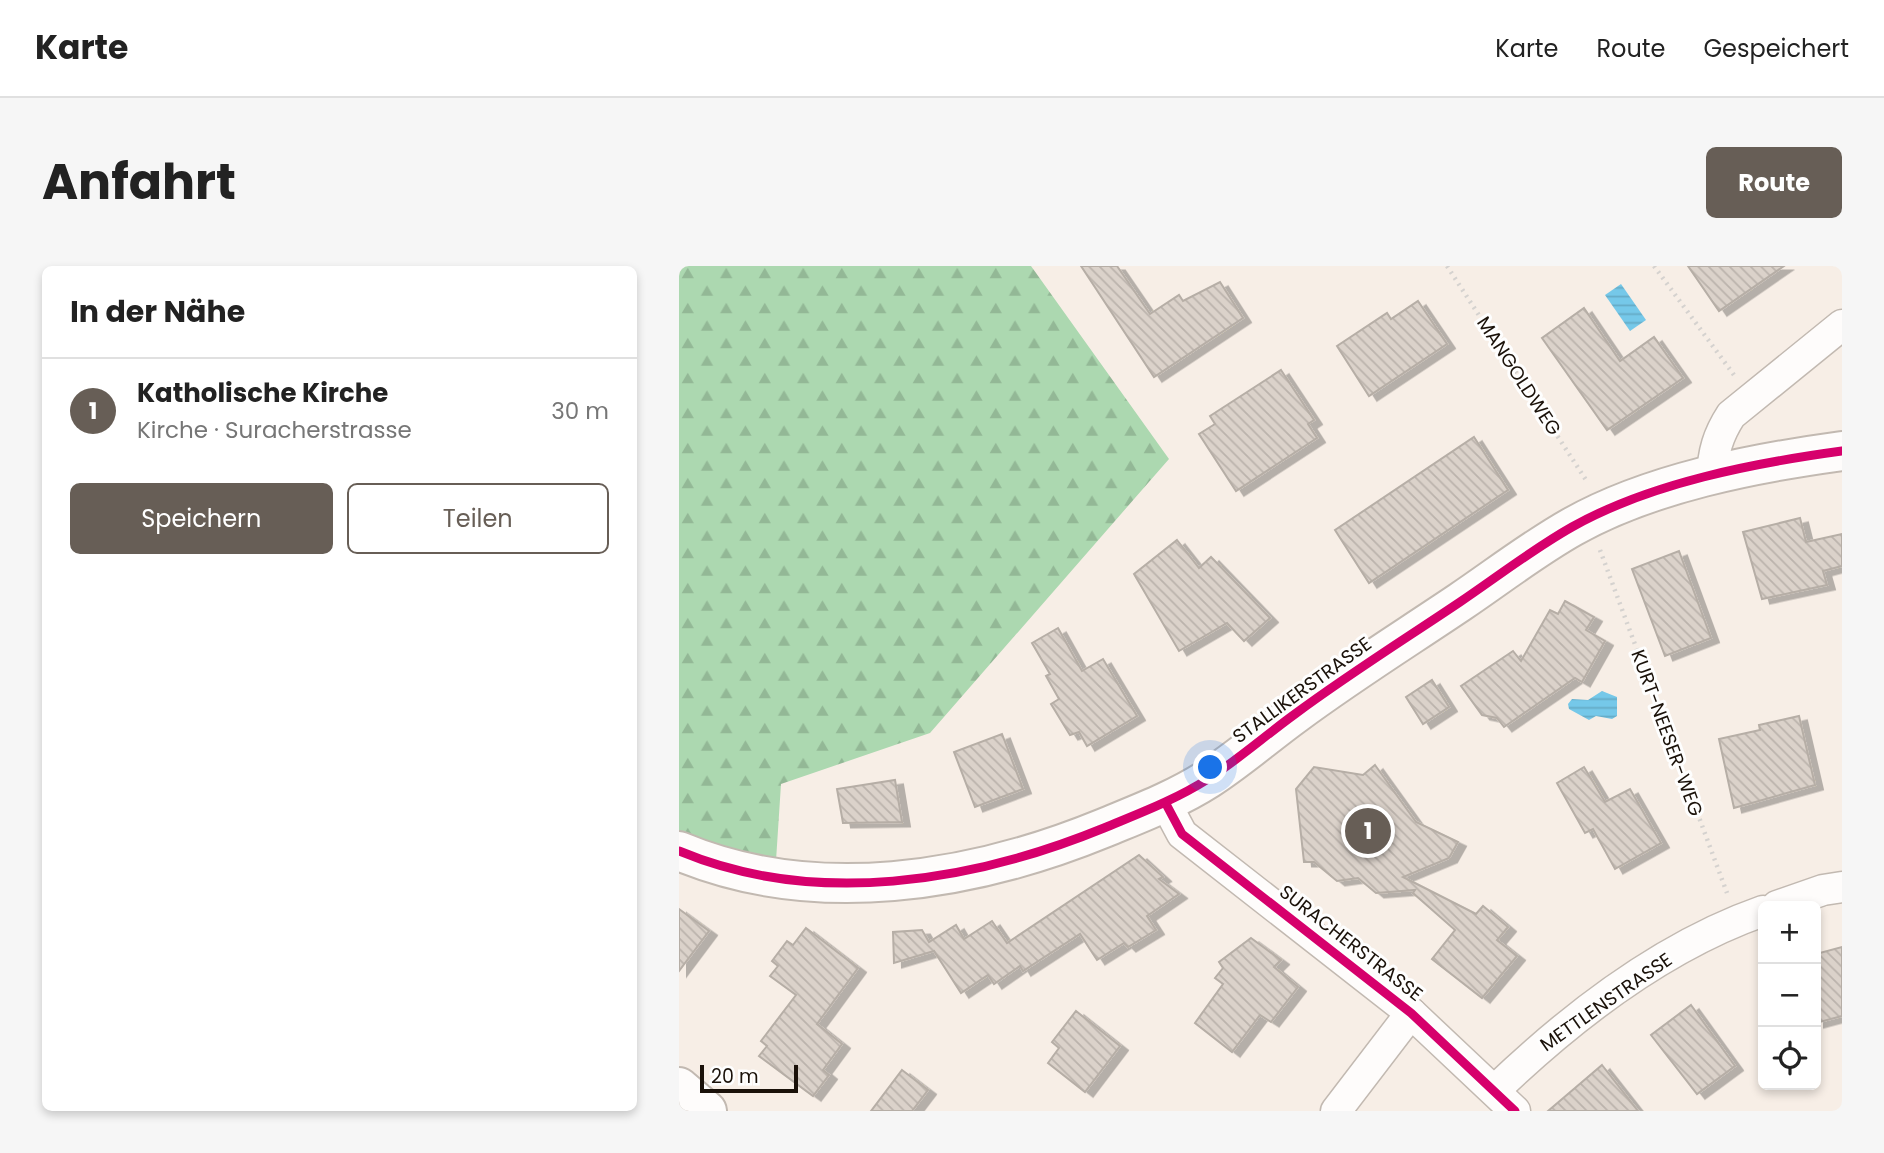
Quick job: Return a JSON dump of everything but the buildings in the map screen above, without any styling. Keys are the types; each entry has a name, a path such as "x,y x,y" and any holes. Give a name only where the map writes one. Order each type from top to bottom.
{"main road":[{"name":"STALLIKERSTRASSE","path":"679,851 733,868 797,879 862,882 927,878 991,866 1049,850 1165,804 1207,780 1356,672 1571,527 1653,494 1712,477 1759,465 1842,451"},
{"path":"679,1087 708,1111"}],"street":[{"path":"1712,477 1713,452 1719,433 1731,415 1842,325"},
{"name":"SURACHERSTRASSE","path":"1165,804 1182,834 1412,1013 1515,1111"},
{"path":"1791,901 1823,890 1842,887"},
{"name":"METTLENSTRASSE","path":"1495,1090 1542,1045 1654,965 1750,916"},
{"name":"SURACHERSTRASSE","path":"1336,1111 1412,1013"}],"path":[{"path":"1654,266 1751,398"}],"green space":[{"path":"679,266 1031,266 1169,459 930,733 781,784 775,876 679,851"}],"water":[{"path":"1621,284 1646,320 1630,331 1605,295"},
{"path":"1602,691 1617,697 1617,716 1612,719 1596,716 1589,720 1569,709 1568,704 1572,699 1588,700"}],"cycle path":[{"path":"679,851 731,869 784,879 838,883 893,881 947,874 1053,847 1157,806 1208,779 1356,671 1572,527 1635,498 1703,477 1842,451"},
{"path":"1166,804 1182,834 1411,1013 1515,1111"}],"place":[{"name":"Katholische Kirche","path":"1368,831"}]}
